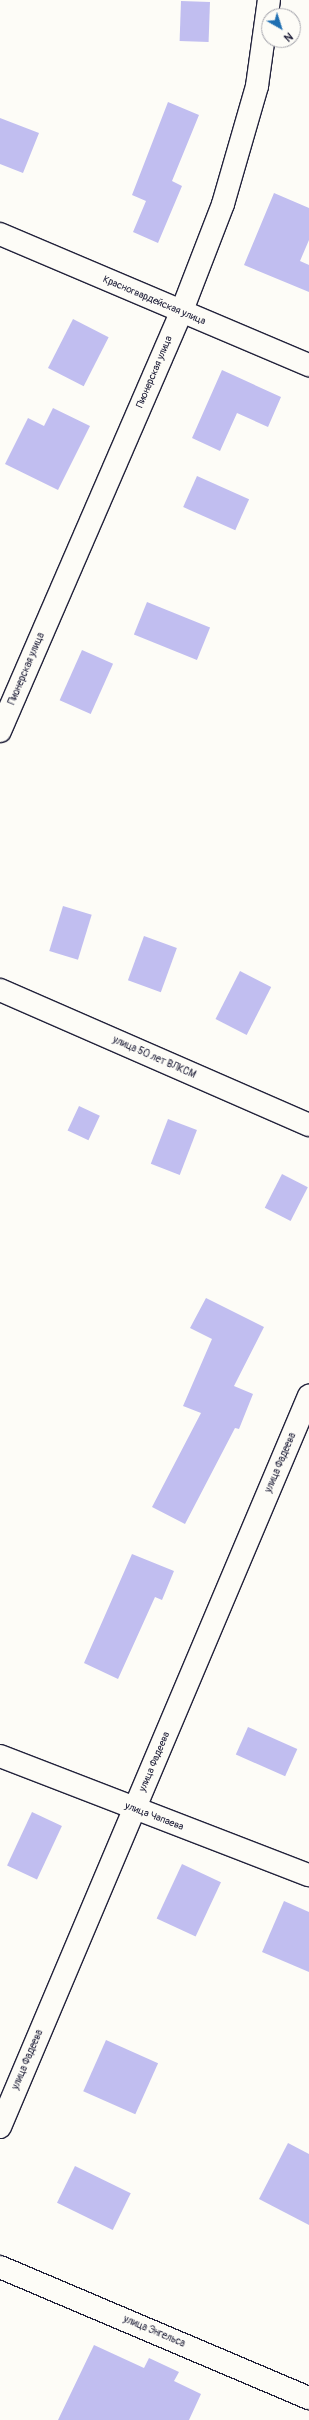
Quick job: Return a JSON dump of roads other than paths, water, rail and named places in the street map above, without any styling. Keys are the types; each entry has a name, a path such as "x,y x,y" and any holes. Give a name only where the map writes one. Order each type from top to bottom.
{"street":[{"name":"Пионерская улица","path":"0,730 181,313 223,204 247,130 266,39 269,0"},
{"name":"Красногвардейская улица","path":"0,234 181,313 309,365"},
{"name":"улица 50 лет ВЛКСМ","path":"0,990 309,1125"},
{"name":"улица Фадеева","path":"0,2126 309,1396"},
{"name":"улица Чапаева","path":"0,1756 309,1875"},
{"name":"улица Энгельса","path":"0,2267 309,2398"}]}
